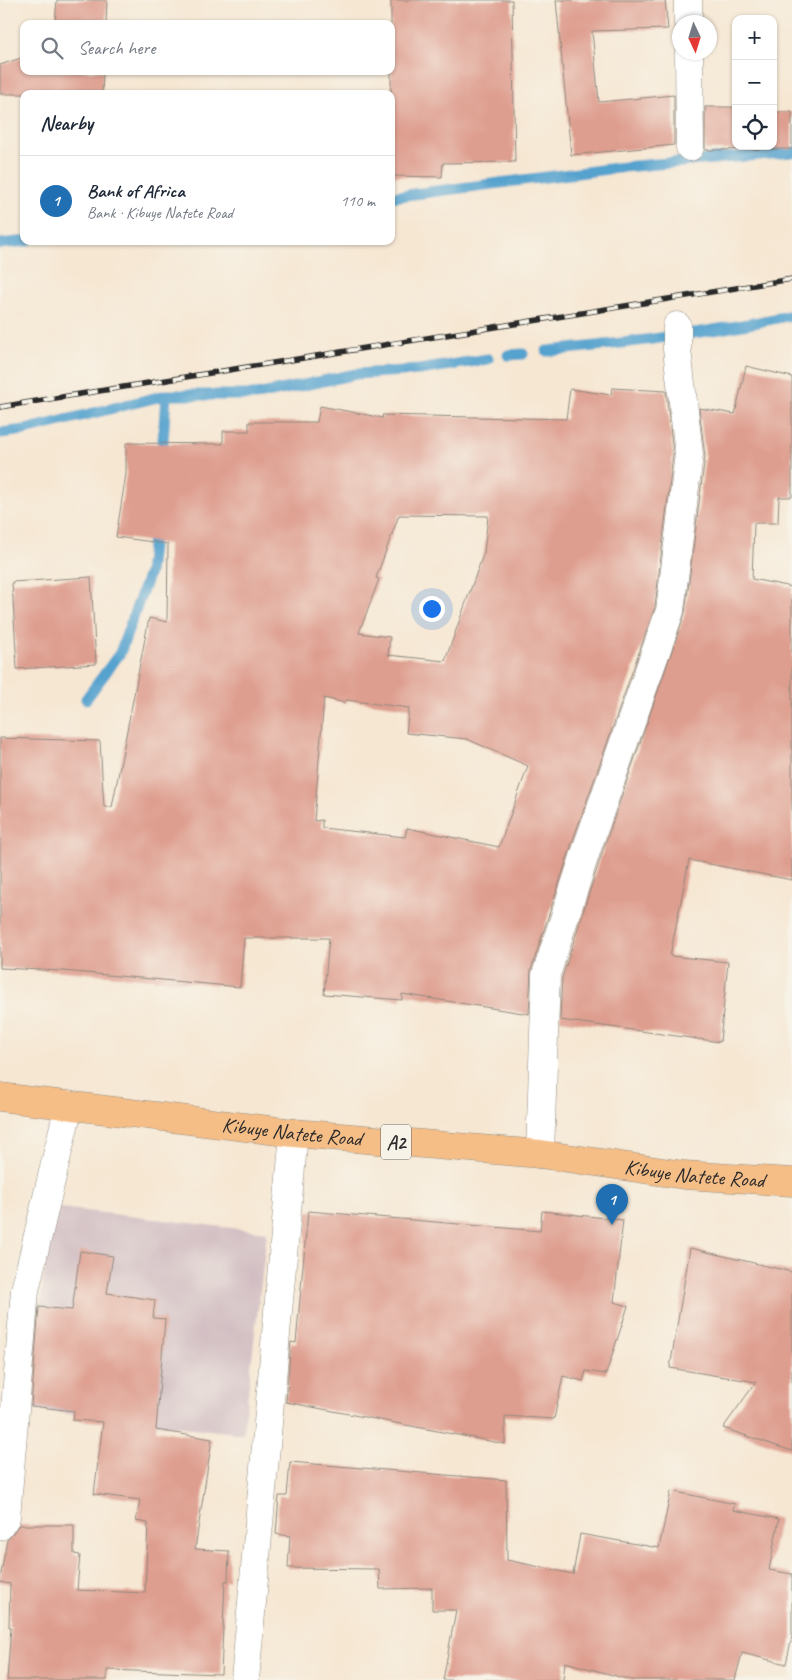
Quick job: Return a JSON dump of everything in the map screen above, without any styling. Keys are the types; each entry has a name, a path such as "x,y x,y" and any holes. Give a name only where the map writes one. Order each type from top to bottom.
{"main road":[{"name":"Kibuye Natete Road","path":"0,1097 294,1133 540,1154 684,1175 792,1182"}],"street":[{"path":"688,0 688,15"},
{"path":"689,60 690,147"},
{"path":"540,1154 546,975 588,845 670,611 689,454 677,338"},
{"path":"0,1526 6,1517 25,1290 69,1105"},
{"path":"245,1680 294,1133"}],"shaded area":[{"path":"52,1207 267,1232 243,1434 28,1409"}],"building":[{"path":"57,0 107,0 106,20 55,20"},
{"path":"391,0 512,0 515,162 443,163 442,177 395,176 395,90 391,90 391,75 395,75 395,20 391,20"},
{"path":"556,0 665,0 668,29 592,31 599,102 674,95 674,145 571,155"},
{"path":"20,58 20,75 103,75 102,90 20,90 20,94 0,94 0,65"},
{"path":"705,107 732,107 732,150 705,150"},
{"path":"777,112 792,112 792,149 777,149"},
{"path":"746,366 792,377 792,497 779,497 778,523 754,523 752,579 792,587 792,880 689,860 670,956 728,962 720,1042 560,1020 562,978 603,850 685,613 705,456 699,408 735,414"},
{"path":"612,388 666,391 673,454 655,607 573,840 531,970 529,1014 402,994 402,1000 324,994 329,938 244,938 240,987 63,971 0,968 0,738 100,741 104,807 112,807 149,618 167,622 168,544 116,537 126,474 126,443 223,444 223,431 249,431 249,422 317,422 320,406 383,418 382,415 566,419 570,389 611,395","holes":["399,515 488,516 484,552 445,661 388,655 390,637 359,633 379,579 376,578","324,698 345,703 346,700 409,708 406,733 467,739 528,766 499,847 407,828 405,837 322,828 322,820 314,821"]},
{"path":"91,577 96,664 17,669 12,582"},
{"path":"308,1211 540,1231 542,1211 623,1220 614,1302 628,1306 606,1374 586,1371 583,1381 563,1376 554,1419 505,1416 505,1444 286,1402 291,1342 296,1343"},
{"path":"690,1248 792,1272 792,1451 723,1428 756,1382 670,1368"},
{"path":"80,1251 113,1256 107,1293 155,1300 153,1318 165,1319 156,1430 212,1439 195,1549 229,1551 228,1581 225,1581 221,1674 107,1670 107,1680 7,1680 11,1627 9,1627 10,1584 0,1582 0,1579 7,1540 19,1525 74,1525 74,1554 80,1555 77,1590 145,1593 148,1523 136,1521 140,1500 94,1494 103,1422 73,1420 74,1411 31,1406 39,1307 72,1310"},
{"path":"290,1462 506,1480 507,1560 573,1574 580,1534 659,1548 671,1491 735,1504 733,1510 779,1519 769,1570 792,1574 792,1637 786,1664 742,1653 735,1680 631,1680 565,1662 563,1680 443,1680 456,1610 432,1610 432,1588 380,1589 379,1569 288,1568 290,1536 276,1534 279,1496 287,1496"}],"waterway":[{"path":"395,196 624,167 792,152"},
{"path":"0,244 20,242"},
{"path":"547,351 670,337 792,315"},
{"path":"508,355 523,354"},
{"path":"0,433 25,430 166,395 257,395 356,374 419,370 488,359"},
{"path":"162,457 166,395"},
{"path":"86,699 120,653 149,573 154,528"}],"railway":[{"path":"0,407 792,279"}],"place":[{"name":"Bank of Africa","path":"612,1225"}]}
